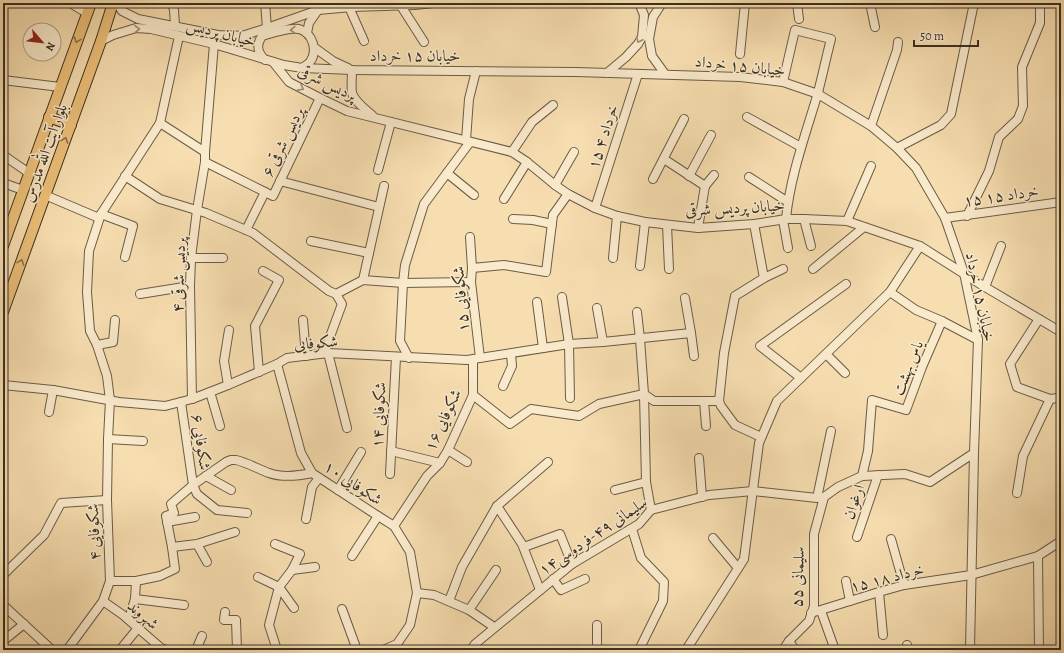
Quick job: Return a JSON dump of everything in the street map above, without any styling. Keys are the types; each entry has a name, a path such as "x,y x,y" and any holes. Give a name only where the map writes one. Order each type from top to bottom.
{"main road":[{"name":"بلوار آیت الله مدرس","path":"3,312 101,41 113,3"},
{"name":"بلوار آیت الله مدرس","path":"3,246 89,8"},
{"path":"49,117 70,125"}],"street":[{"path":"70,3 89,8"},
{"name":"خیابان پردیس","path":"117,3 122,11 138,19 218,35 262,36"},
{"path":"172,3 175,26"},
{"path":"265,3 267,28"},
{"path":"242,36 267,28 316,7 401,6 433,3"},
{"path":"607,73 626,57 638,44 642,37 644,15 639,3"},
{"path":"662,3 653,17 649,39 652,56 665,74"},
{"path":"740,54 745,3"},
{"path":"797,3 799,18"},
{"path":"870,3 875,27"},
{"path":"897,148 941,125 951,114 974,3"},
{"path":"967,216 988,171 999,137 1018,119 1022,106 1022,67 1040,23 1040,3"},
{"path":"351,6 364,41"},
{"path":"401,6 424,42"},
{"path":"307,33 309,23 316,7"},
{"name":"خیابان پردیس","path":"101,41 113,35 136,28 151,29 214,44 265,60"},
{"path":"291,29 300,29 307,33 312,40 314,48 313,56 309,63 302,68 265,60 258,51 259,40 262,36 291,29"},
{"path":"782,82 794,30 831,39 818,94 801,147 788,202 785,220 788,248"},
{"path":"179,36 160,123 205,152"},
{"path":"871,126 897,50 898,42"},
{"name":"پردیس شرقی ۴","path":"192,399 191,258 205,162 214,44"},
{"path":"314,48 333,61 352,70 352,93 364,109 376,118"},
{"name":"پردیس شرقی","path":"273,62 289,82 347,111 376,118"},
{"name":"خیابان ۱۵ خرداد","path":"302,68 665,74 740,77 782,82 818,94 871,126 897,148 916,168 945,218 964,273 978,340 970,650"},
{"path":"409,358 400,341 405,265 424,204 468,141 469,99 476,71"},
{"name":"۱۵ خرداد ۴","path":"595,208 638,74"},
{"path":"3,80 60,87"},
{"name":"پردیس شرقی ۶","path":"246,230 265,192 273,196 320,98"},
{"path":"512,152 532,122 553,105"},
{"path":"747,117 801,147"},
{"name":"خیابان پردیس شرقی","path":"376,118 512,152 568,194 595,208 617,216 645,222 698,228 804,219 848,221 920,246 1061,332"},
{"path":"653,179 684,119"},
{"path":"378,170 391,122"},
{"name":"شکوفایی ۴","path":"67,650 103,601 110,581 107,500 110,400 107,376 97,345 90,331 87,292 89,251 100,216 160,123"},
{"path":"689,176 711,135"},
{"path":"555,185 574,152"},
{"path":"3,155 29,172"},
{"path":"664,159 705,186"},
{"path":"205,162 265,192"},
{"path":"504,199 527,162"},
{"path":"848,221 870,166"},
{"path":"447,173 474,195"},
{"path":"698,228 705,186 714,175"},
{"path":"125,176 160,199 197,210 253,233 329,291 336,294 342,304 326,353 347,428"},
{"path":"749,177 788,202"},
{"path":"280,181 379,207"},
{"path":"3,185 6,184 23,190"},
{"path":"363,280 384,186"},
{"path":"472,268 504,265 546,272 553,215 568,194"},
{"path":"45,195 100,216 133,226 125,257"},
{"name":"۱۵ خرداد ۱۵","path":"945,218 1061,202"},
{"path":"613,258 617,216"},
{"path":"513,219 533,220 552,224"},
{"path":"804,219 811,246"},
{"path":"640,266 645,222"},
{"path":"754,224 764,278"},
{"path":"667,225 670,270"},
{"path":"813,269 864,227"},
{"name":"شکوفایی ۱۵","path":"470,237 472,268 471,282 476,359"},
{"path":"311,241 369,253"},
{"path":"686,650 744,559 759,443 777,401 890,292 920,246"},
{"path":"985,287 1001,246"},
{"path":"191,258 223,258"},
{"path":"761,437 735,425 720,406 719,401 724,353 736,296 764,278 783,269"},
{"path":"259,372 255,326 279,280 264,271"},
{"path":"336,294 363,280 403,283 471,282"},
{"path":"801,378 760,346 846,284"},
{"path":"140,294 190,286"},
{"path":"890,292 916,310 942,321 978,340"},
{"path":"562,297 569,344 570,398"},
{"path":"685,298 692,333 694,356"},
{"path":"537,302 543,348"},
{"path":"597,308 603,342"},
{"path":"637,312 644,394 646,482 651,510"},
{"path":"1017,493 1024,456 1057,397 1017,387 1010,364 1039,319"},
{"path":"97,345 113,342 115,320"},
{"path":"303,320 306,356"},
{"name":"یاس بهشت","path":"862,476 868,451 872,400 906,410 922,367 942,321"},
{"path":"228,385 224,361 229,330"},
{"name":"شکوفایی","path":"3,385 53,390 110,400 165,406 192,399 228,385 288,358 326,353 467,360 569,344 692,333"},
{"path":"503,386 512,366 511,354"},
{"path":"826,354 845,373"},
{"name":"شکوفایی ۱۴","path":"390,474 396,357"},
{"name":"شکوفایی ۱۶","path":"394,526 427,476 440,463 448,450 473,396 476,359"},
{"name":"شکوفایی ۱۰","path":"277,364 301,453 316,476 394,526 410,552 417,593"},
{"path":"49,412 53,390"},
{"path":"210,392 220,426"},
{"path":"473,396 510,424 531,409 579,416 600,404 644,394 654,401 719,401"},
{"path":"704,401 706,426"},
{"name":"شکوفایی ۶","path":"182,402 193,485"},
{"name":"سلیمانی ۵۵","path":"783,650 789,641 809,621 814,606 814,534 831,431"},
{"path":"108,439 143,441"},
{"path":"448,450 466,462"},
{"path":"391,451 440,463"},
{"path":"338,490 361,452"},
{"path":"821,497 862,476 905,474 930,482 974,453"},
{"path":"699,458 702,497"},
{"path":"110,581 136,581 160,576 175,569 166,516 174,513 172,504 193,485 231,460 242,462 277,475 316,476 312,487 306,519"},
{"path":"449,601 462,567 497,506 548,462"},
{"name":"ارغوان","path":"857,537 878,475"},
{"path":"206,476 231,490"},
{"path":"615,490 646,482"},
{"path":"193,485 197,494 217,510 247,513"},
{"name":"سلیمانی ۴۹-فردوسی۱۴","path":"471,650 475,644 494,627 572,564 632,529 639,524 651,510 709,495 753,491 821,497"},
{"path":"3,574 44,535 61,503 107,500"},
{"path":"497,506 524,547 540,590"},
{"path":"352,556 378,516"},
{"path":"167,522 195,517"},
{"path":"632,529 641,558 664,582 663,601 639,650"},
{"path":"172,547 197,544 235,532"},
{"path":"524,547 560,534 572,564"},
{"path":"713,538 738,568"},
{"path":"891,539 904,585"},
{"name":"۱۵ خرداد ۱۸","path":"812,614 904,585 971,575 1038,556 1061,541"},
{"path":"197,544 207,562"},
{"path":"275,544 300,554 292,570 279,587 269,625 277,650"},
{"path":"1038,556 1039,650"},
{"path":"292,570 315,568"},
{"path":"469,610 496,570"},
{"path":"258,577 279,587 294,608"},
{"path":"553,579 561,590 585,579"},
{"path":"128,619 135,598 136,581"},
{"path":"846,581 850,601"},
{"path":"879,592 883,635"},
{"path":"383,650 397,644 410,625 417,593 434,595 449,601 469,610 494,627"},
{"path":"135,598 184,605"},
{"name":"شهروند","path":"103,601 128,619 161,648 166,650"},
{"path":"3,605 52,650"},
{"path":"342,608 357,650"},
{"path":"821,610 835,650"},
{"path":"226,612 224,620 236,620 237,650"},
{"path":"3,641 24,624"},
{"path":"597,625 597,650"},
{"path":"120,650 138,628"},
{"path":"196,650 202,636"},
{"path":"789,641 795,650"}]}
